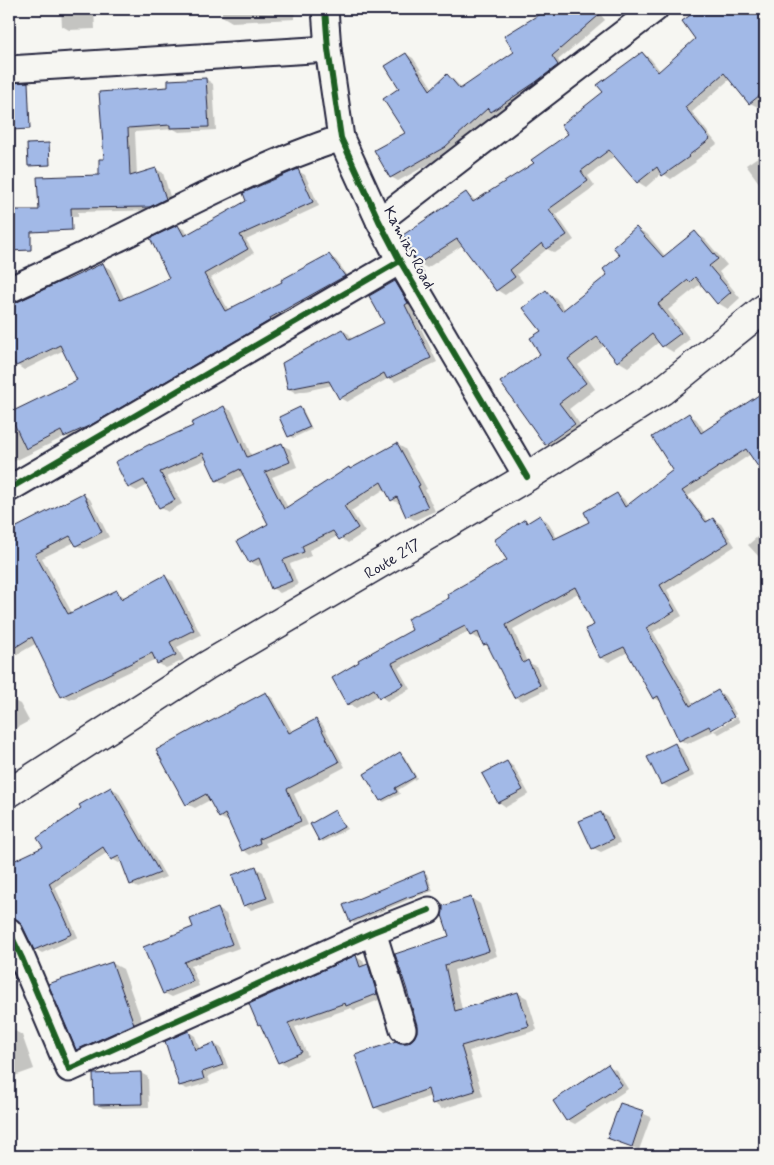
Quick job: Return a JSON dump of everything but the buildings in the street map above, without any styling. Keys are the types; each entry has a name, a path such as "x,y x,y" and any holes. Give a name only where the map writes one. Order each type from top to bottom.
{"main road":[{"name":"Route 217","path":"9,793 206,666 527,477 662,391 765,308"}],"street":[{"name":"Kamias Road","path":"325,9 328,49 341,138 379,221 400,261 527,477"},
{"path":"379,221 655,9"},
{"path":"9,69 328,49"},
{"path":"9,290 209,192 301,151 341,138"},
{"path":"9,490 400,261"},
{"path":"9,932 69,1069 373,932 429,910"},
{"path":"373,932 403,1029"}],"cycle path":[{"path":"325,9 328,49 341,138 379,221 400,261 527,477"},
{"path":"9,489 400,261"},
{"path":"9,931 69,1069 373,932 429,910"}]}
